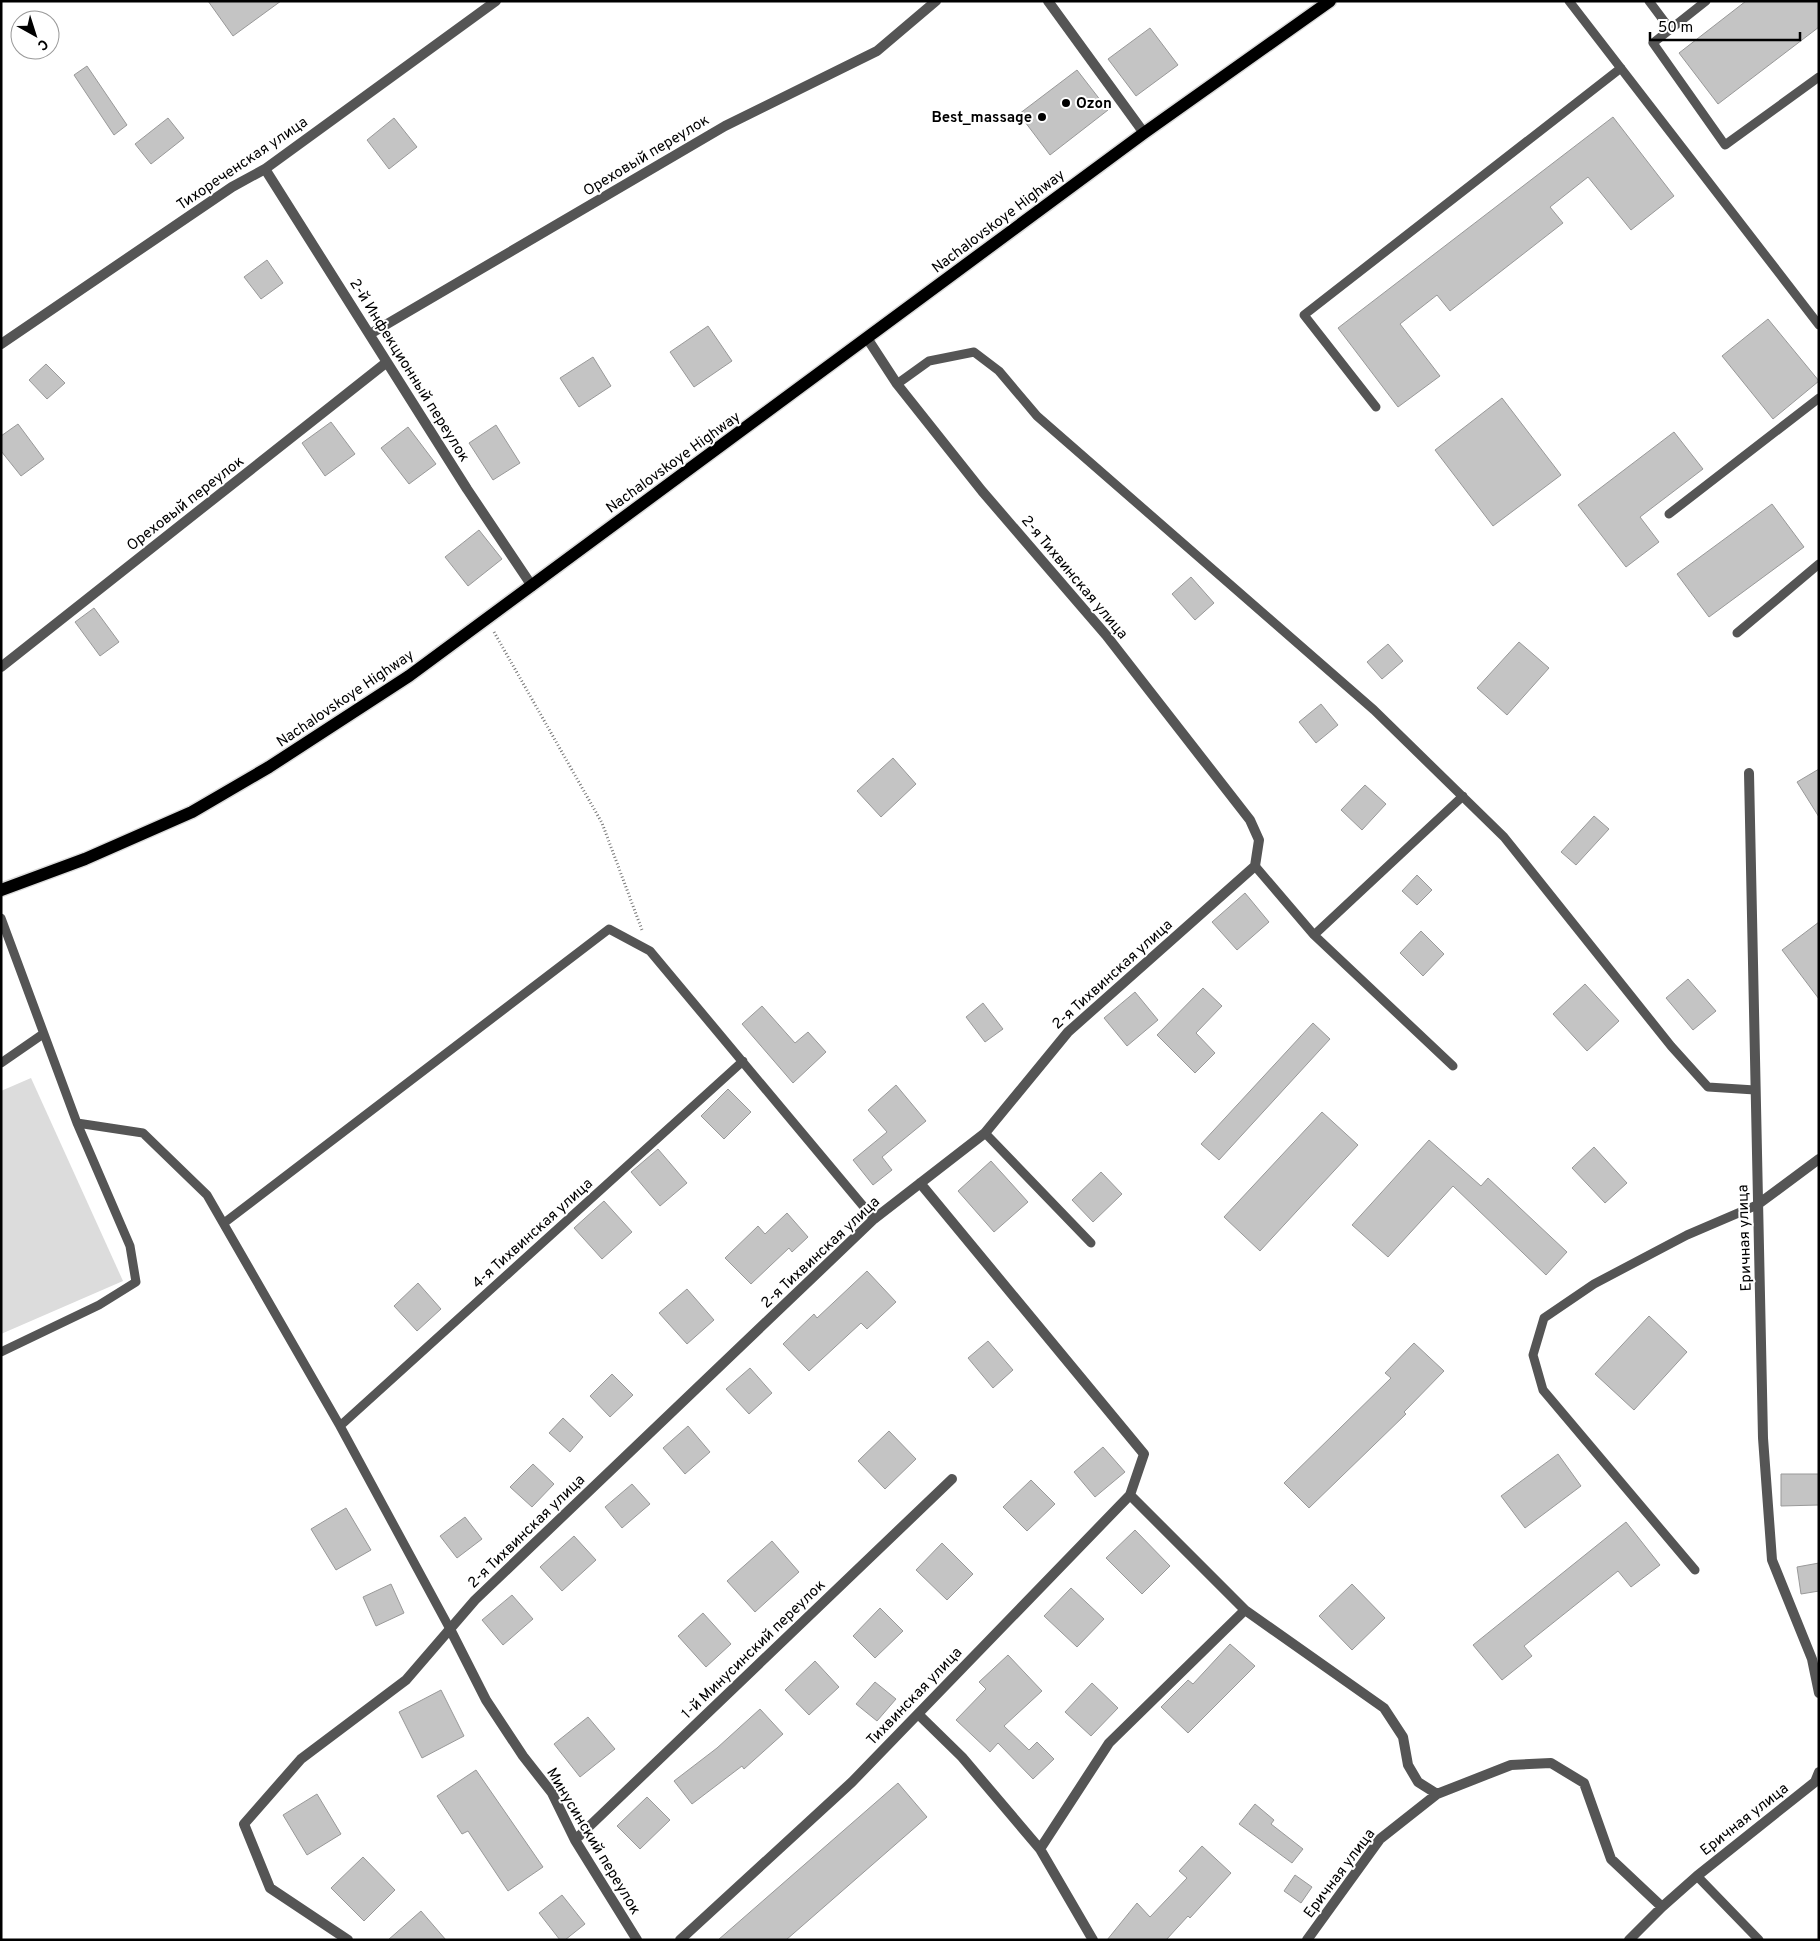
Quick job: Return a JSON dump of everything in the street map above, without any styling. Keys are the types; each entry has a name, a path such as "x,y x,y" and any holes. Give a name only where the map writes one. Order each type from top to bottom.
{"main road":[{"name":"Nachalovskoye Highway","path":"1,890 86,859 192,812 269,767 376,698 532,586 1144,133 1330,1"}],"street":[{"name":"Тихореченская улица","path":"1,344 232,187 265,169 496,1"},
{"name":"Ореховый переулок","path":"370,334 725,126 877,51 936,1"},
{"path":"1048,1 1144,133"},
{"name":"2-й Инфекционный переулок","path":"265,169 467,490 532,586"},
{"name":"2-я Тихвинская улица","path":"348,1940 270,1888 244,1824 301,1759 406,1680 476,1600 874,1219 985,1133 1068,1032 1255,866 1260,840 1250,820 1106,635 982,491 897,384 867,338"},
{"name":"Ореховый переулок","path":"1,667 387,362"},
{"name":"Еричная улица","path":"1749,773 1763,1438 1772,1560 1812,1659 1819,1693"},
{"path":"1757,1205 1819,1159"},
{"name":"Тихвинская улица","path":"680,1940 852,1782 1130,1495 1144,1454 920,1183"},
{"name":"1-й Минусинский переулок","path":"575,1840 952,1479"},
{"path":"1130,1495 1245,1610 1384,1708 1403,1737 1408,1765 1418,1782 1437,1794"},
{"path":"1040,1849 1109,1743 1245,1610"},
{"name":"Минусинский переулок","path":"450,1629 486,1700 523,1756 552,1793 575,1840 637,1940"},
{"path":"918,1714 962,1757 1040,1849 1093,1940"},
{"name":"Еричная улица","path":"1307,1940 1380,1839 1437,1794 1512,1765 1551,1763 1584,1783 1610,1859 1662,1907"},
{"name":"Еричная улица","path":"1629,1940 1697,1876 1815,1782 1819,1772"}],"lane":[{"path":"1569,1 1819,325"},
{"path":"1649,1 1670,29"},
{"path":"1706,1 1653,43 1725,145 1819,76"},
{"path":"1376,408 1304,315 1621,68"},
{"path":"897,384 929,361 974,352 999,371 1037,416 1374,710 1504,837 1671,1046 1708,1087 1755,1090"},
{"path":"1669,514 1819,398"},
{"path":"1737,633 1819,564"},
{"path":"1314,935 1463,796"},
{"path":"1255,866 1314,935 1453,1066"},
{"path":"1,918 77,1123 130,1246 136,1282 99,1305 1,1352"},
{"path":"224,1224 609,929 650,951 874,1219"},
{"path":"1,1063 43,1034"},
{"name":"4-я Тихвинская улица","path":"340,1426 743,1061"},
{"path":"77,1123 143,1133 208,1195 340,1426 450,1629"},
{"path":"985,1133 1091,1243"},
{"path":"1695,1570 1543,1390 1533,1356 1544,1318 1594,1284 1687,1235 1757,1205"},
{"path":"1697,1876 1759,1940"}],"path":[{"path":"487,619 602,823 650,951"}],"shaded area":[{"path":"31,1078 123,1281 1,1334 1,1091"}],"building":[{"path":"208,1 281,1 233,36"},
{"path":"1746,1 1819,1 1819,27 1718,104 1679,53"},
{"path":"1150,28 1178,65 1136,96 1108,59"},
{"path":"87,66 127,125 114,135 74,75"},
{"path":"1077,70 1108,110 1050,155 1019,114"},
{"path":"1613,117 1674,196 1631,230 1588,177 1550,207 1563,223 1450,311 1437,295 1400,324 1440,376 1398,407 1338,328"},
{"path":"168,118 184,138 151,164 135,144"},
{"path":"394,118 417,147 389,169 367,140"},
{"path":"267,260 283,283 261,299 244,277"},
{"path":"1768,319 1819,381 1773,419 1722,356"},
{"path":"708,326 732,361 694,387 670,352"},
{"path":"593,357 611,386 579,407 560,378"},
{"path":"46,364 65,383 47,399 29,380"},
{"path":"1502,398 1561,475 1493,526 1435,450"},
{"path":"331,422 355,454 325,476 302,443"},
{"path":"18,424 44,459 21,476 1,451 1,436"},
{"path":"496,425 520,463 493,480 469,443"},
{"path":"408,427 436,464 409,484 381,448"},
{"path":"1674,432 1703,469 1640,517 1659,542 1626,567 1578,505"},
{"path":"1772,504 1804,547 1709,617 1677,574"},
{"path":"479,530 502,559 468,586 445,557"},
{"path":"1191,577 1214,603 1195,620 1172,594"},
{"path":"94,608 119,642 100,656 75,622"},
{"path":"1519,642 1549,668 1507,715 1477,688"},
{"path":"1388,644 1403,661 1382,679 1367,662"},
{"path":"1321,704 1338,725 1316,743 1299,722"},
{"path":"893,758 916,784 881,817 857,791"},
{"path":"1819,769 1819,817 1797,782"},
{"path":"1365,785 1386,804 1362,830 1341,810"},
{"path":"1594,816 1609,829 1576,865 1561,852"},
{"path":"1417,875 1432,890 1417,905 1402,891"},
{"path":"1245,893 1269,922 1237,950 1212,922"},
{"path":"1819,922 1819,999 1782,950"},
{"path":"1421,931 1444,954 1423,976 1400,953"},
{"path":"1688,979 1716,1011 1693,1030 1666,998"},
{"path":"1585,984 1619,1021 1587,1051 1553,1014"},
{"path":"1203,988 1222,1006 1196,1033 1215,1053 1195,1073 1157,1035"},
{"path":"1135,992 1158,1020 1127,1046 1104,1018"},
{"path":"983,1003 1003,1029 985,1042 966,1017"},
{"path":"762,1006 795,1043 808,1032 826,1052 793,1083 742,1024"},
{"path":"1313,1023 1330,1039 1219,1160 1201,1144"},
{"path":"896,1085 926,1121 882,1157 892,1170 873,1185 853,1160 887,1132 868,1110"},
{"path":"728,1089 751,1112 724,1139 701,1116"},
{"path":"1322,1112 1358,1145 1260,1251 1224,1217"},
{"path":"1429,1140 1481,1186 1488,1178 1567,1252 1546,1275 1453,1186 1388,1257 1352,1225"},
{"path":"1594,1147 1627,1183 1605,1203 1572,1168"},
{"path":"658,1149 687,1183 660,1206 631,1172"},
{"path":"991,1161 1028,1202 994,1232 958,1191"},
{"path":"1101,1172 1122,1194 1093,1222 1072,1200"},
{"path":"604,1201 632,1232 602,1259 574,1228"},
{"path":"787,1213 808,1237 792,1252 789,1248 751,1284 725,1258 758,1226 765,1234"},
{"path":"867,1271 896,1302 867,1329 861,1323 809,1371 783,1344 814,1314 817,1318"},
{"path":"418,1283 441,1309 417,1331 394,1306"},
{"path":"687,1289 714,1320 687,1344 659,1313"},
{"path":"1649,1316 1687,1352 1634,1410 1595,1374"},
{"path":"988,1341 1013,1370 993,1388 968,1358"},
{"path":"1414,1343 1444,1371 1404,1412 1406,1414 1309,1508 1284,1483 1391,1378 1385,1373"},
{"path":"750,1368 772,1393 749,1414 726,1389"},
{"path":"612,1374 633,1395 610,1417 590,1396"},
{"path":"563,1418 583,1437 570,1452 549,1433"},
{"path":"688,1426 710,1452 685,1474 663,1448"},
{"path":"889,1431 916,1459 885,1489 858,1461"},
{"path":"1103,1447 1125,1472 1095,1497 1074,1472"},
{"path":"1558,1454 1581,1486 1525,1528 1501,1496"},
{"path":"533,1464 554,1484 532,1507 510,1487"},
{"path":"1781,1474 1819,1474 1819,1505 1781,1506"},
{"path":"1031,1480 1055,1504 1027,1531 1003,1507"},
{"path":"632,1484 650,1504 622,1528 605,1507"},
{"path":"346,1508 371,1550 336,1570 311,1529"},
{"path":"465,1517 482,1539 457,1558 440,1536"},
{"path":"1626,1522 1660,1565 1631,1587 1618,1571 1524,1646 1532,1656 1502,1680 1473,1645"},
{"path":"1135,1530 1170,1566 1142,1594 1106,1558"},
{"path":"574,1536 596,1560 562,1591 540,1567"},
{"path":"772,1541 799,1572 755,1612 727,1581"},
{"path":"942,1543 973,1574 947,1600 916,1570"},
{"path":"1819,1563 1819,1591 1801,1594 1797,1567"},
{"path":"391,1584 404,1613 376,1626 363,1597"},
{"path":"1352,1584 1385,1618 1352,1650 1319,1616"},
{"path":"1071,1588 1104,1619 1077,1647 1044,1616"},
{"path":"512,1595 533,1619 503,1645 482,1620"},
{"path":"880,1608 903,1631 875,1658 853,1636"},
{"path":"703,1613 731,1644 706,1667 678,1636"},
{"path":"1230,1644 1255,1666 1188,1733 1161,1707 1188,1680 1193,1684"},
{"path":"1008,1655 1042,1691 1004,1726 1029,1750 1037,1742 1054,1759 1033,1779 998,1743 990,1752 956,1720 986,1689 979,1682"},
{"path":"815,1661 839,1687 809,1715 785,1690"},
{"path":"875,1682 896,1699 877,1721 856,1704"},
{"path":"1092,1683 1118,1708 1091,1736 1065,1712"},
{"path":"441,1690 464,1736 422,1758 399,1712"},
{"path":"760,1709 783,1734 744,1769 742,1766 692,1804 674,1781 717,1748"},
{"path":"588,1717 615,1749 580,1777 554,1744"},
{"path":"476,1770 543,1867 508,1891 468,1831 462,1834 437,1796"},
{"path":"898,1783 927,1817 786,1940 718,1940"},
{"path":"317,1794 341,1834 307,1855 283,1815"},
{"path":"647,1797 670,1820 640,1849 617,1826"},
{"path":"1255,1804 1274,1820 1271,1824 1303,1849 1292,1863 1239,1824"},
{"path":"1202,1846 1231,1873 1190,1918 1188,1916 1166,1940 1107,1940 1137,1903 1150,1917 1187,1878 1179,1871"},
{"path":"363,1857 395,1890 364,1921 331,1888"},
{"path":"1295,1875 1312,1887 1301,1903 1284,1891"},
{"path":"562,1895 585,1924 565,1940 560,1940 539,1913"},
{"path":"421,1911 446,1940 388,1940"}],"place":[{"name":"Ozon","path":"1066,103"},
{"name":"Best_massage","path":"1042,117"}]}
